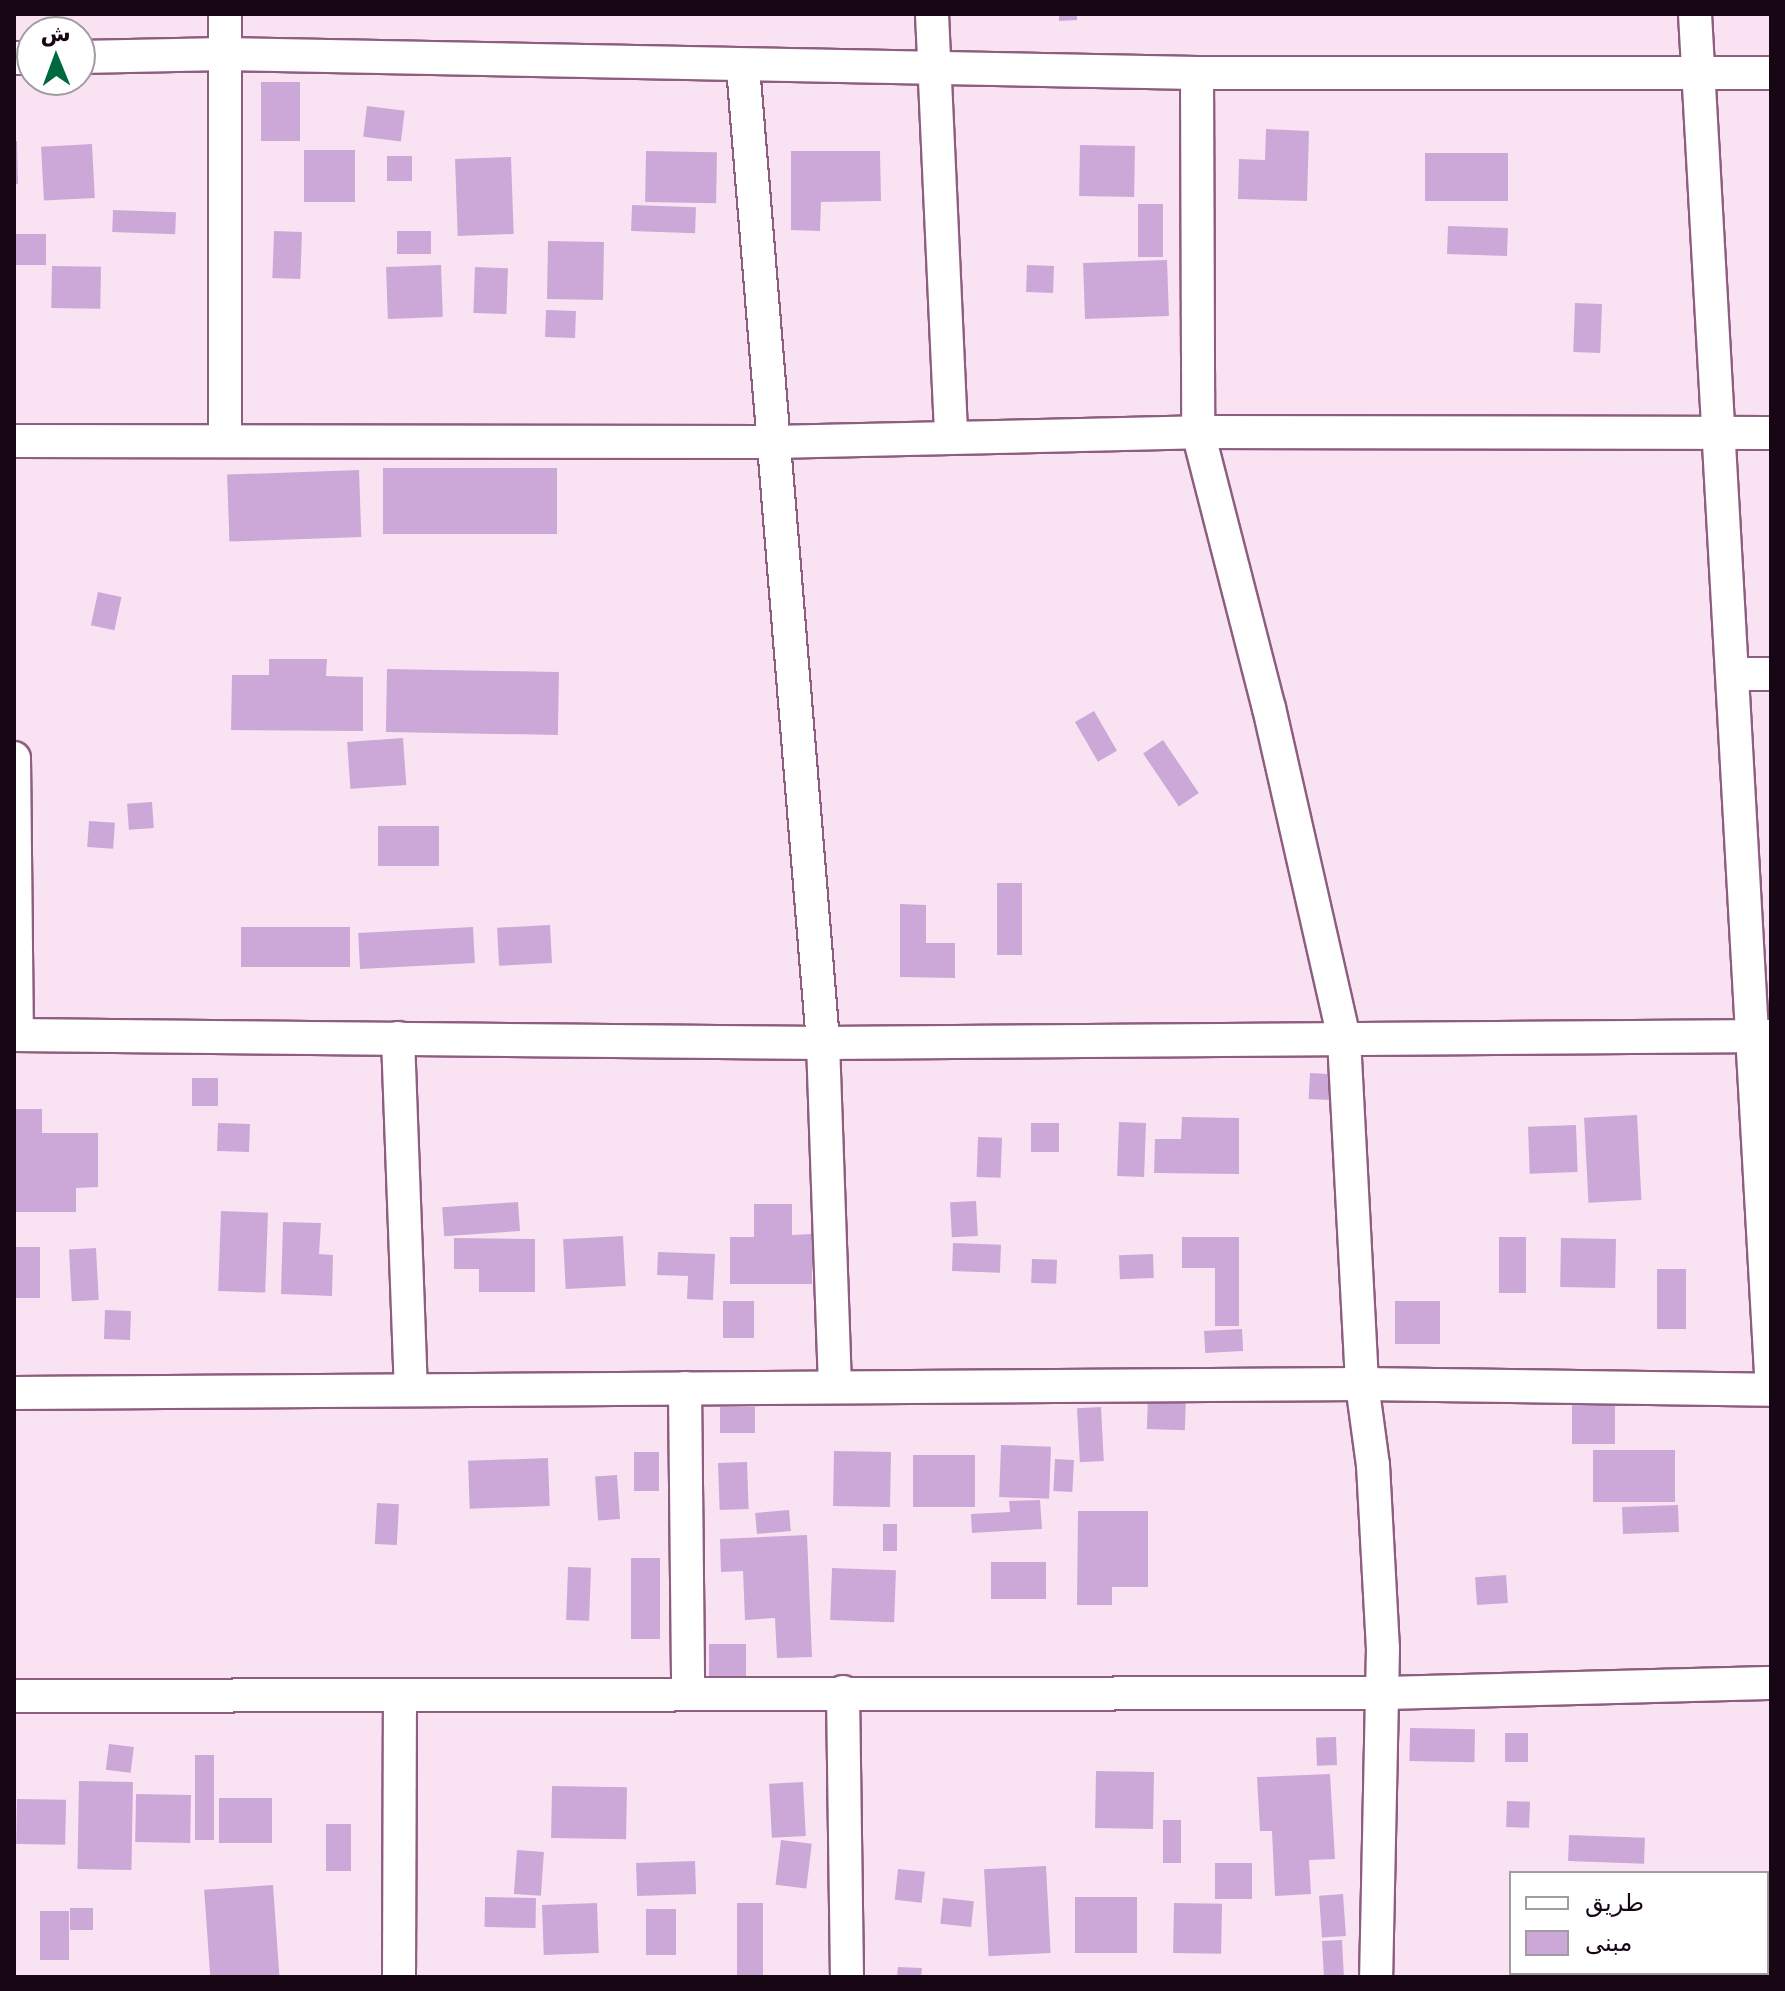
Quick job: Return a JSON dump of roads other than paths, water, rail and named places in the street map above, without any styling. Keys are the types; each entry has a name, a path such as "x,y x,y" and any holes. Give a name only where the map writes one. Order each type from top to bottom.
{"street":[{"path":"225,14 225,437"},
{"path":"932,14 951,435"},
{"path":"1695,14 1732,674 1761,1036 1771,1372"},
{"path":"96,57 224,54 743,67 933,66 1197,73 1771,73"},
{"path":"743,67 823,1043 835,1387"},
{"path":"1197,73 1198,432 1269,708 1344,1039 1362,1384 1373,1465 1383,1693 1376,1977"},
{"path":"14,441 225,437 772,442 951,435 1198,432 1771,433"},
{"path":"1732,674 1771,674"},
{"path":"14,758 15,1035 823,1043 1761,1036"},
{"path":"398,1038 411,1390"},
{"path":"14,1393 1362,1384 1771,1390"},
{"path":"685,1388 688,1693"},
{"path":"14,1696 1383,1693 1771,1683"},
{"path":"843,1692 847,1977"},
{"path":"399,1977 400,1696"}]}
